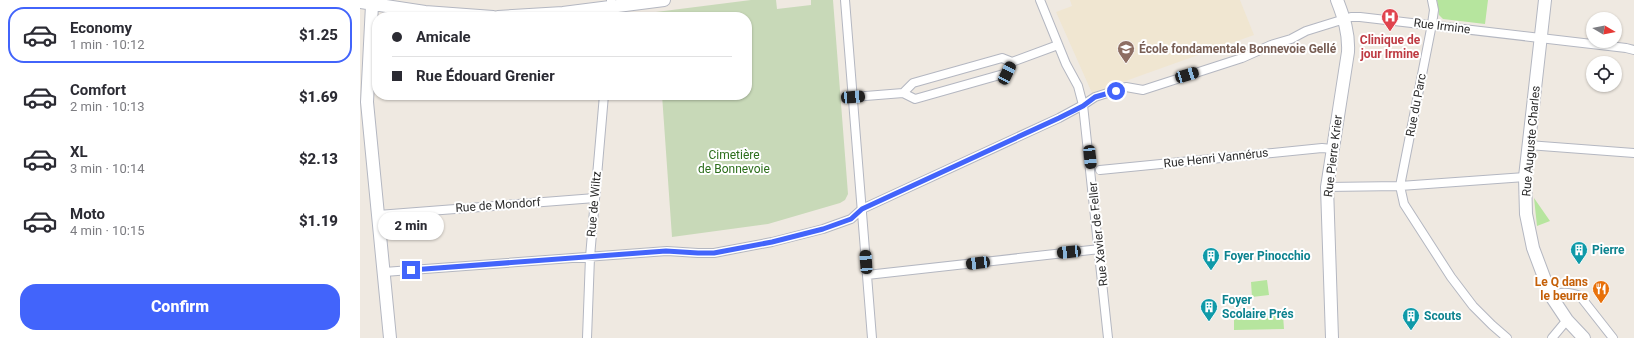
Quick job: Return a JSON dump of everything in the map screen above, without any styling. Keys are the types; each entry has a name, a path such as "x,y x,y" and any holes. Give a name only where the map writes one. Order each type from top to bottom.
{"main road":[{"path":"567,12 612,8 664,0"},
{"name":"Rue Pierre Krier","path":"1332,338 1327,187 1349,39 1337,0"},
{"name":"Rue Auguste Charles","path":"1545,0 1525,177 1526,214 1533,248 1551,296 1567,320 1584,338"},
{"path":"390,338 367,102 366,3 425,12"}],"street":[{"path":"845,0 872,338"},
{"name":"Rue Xavier de Feller","path":"1040,0 1058,45 1078,86 1083,106 1100,249 1108,338"},
{"name":"Rue du Parc","path":"1400,186 1432,24 1434,10 1432,0"},
{"name":"Rue Irmine","path":"384,272 666,251 714,253 772,242 823,229 851,219 862,209 1059,118 1083,106 1095,97 1126,87 1143,90 1242,58 1271,45 1291,39 1306,31 1360,17 1432,24 1634,50"},
{"path":"903,93 913,83 1002,58 1012,62 1058,45"},
{"path":"853,97 903,93 915,99 1007,73 1012,62"},
{"name":"Rue de Wiltz","path":"587,338 594,198 604,100"},
{"path":"1528,145 1634,153"},
{"name":"Rue Henri Vannérus","path":"1100,170 1322,148 1332,149"},
{"path":"1327,187 1400,186 1525,177"},
{"path":"1400,186 1404,204 1451,278 1473,306 1492,326 1507,338"},
{"name":"Rue de Mondorf","path":"378,215 594,198"},
{"path":"867,276 1100,249"},
{"path":"1551,296 1558,292 1572,293 1580,296 1613,338"},
{"path":"1552,338 1567,320"}],"shaded area":[{"name":"École fondamentale Bonnevoie Gellé","path":"1070,0 1240,0 1254,35 1092,93 1056,12 1072,6"}],"green space":[{"name":"Cimetière de Bonnevoie","path":"751,0 776,0 777,9 811,5 811,0 833,0 848,194 845,200 840,203 768,224 672,237 662,100 752,100 752,12 656,12"},
{"path":"1437,0 1488,0 1485,24 1443,19 1439,15"},
{"path":"1534,198 1550,221 1537,226"},
{"path":"1267,280 1269,295 1252,297 1251,282"},
{"path":"1234,315 1283,315 1284,329 1234,330"}],"place":[{"name":"Clinique de jour Irmine","path":"1390,32"},
{"name":"École fondamentale Bonnevoie Gellé","path":"1126,64"},
{"name":"Pierre","path":"1579,265"},
{"name":"Foyer Pinocchio","path":"1211,271"},
{"name":"Le Q dans le beurre","path":"1601,304"},
{"name":"Foyer Scolaire Prés","path":"1209,322"},
{"name":"Scouts","path":"1411,331"}],"route":[{"path":"411,270 666,251 714,253 772,242 823,229 851,219 862,209 1059,118 1083,106 1095,97 1116,91"}]}
